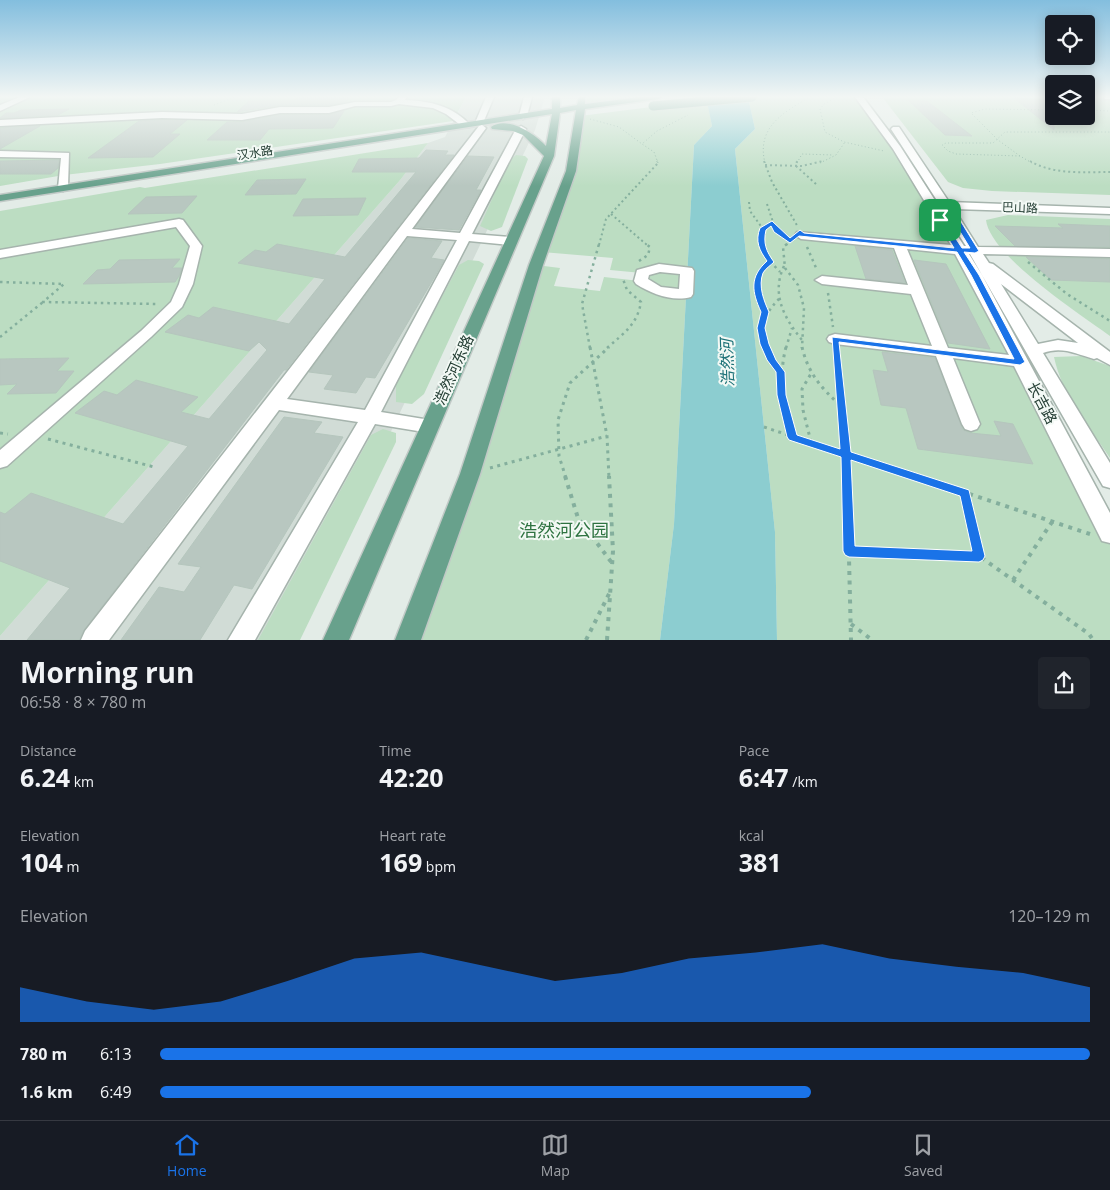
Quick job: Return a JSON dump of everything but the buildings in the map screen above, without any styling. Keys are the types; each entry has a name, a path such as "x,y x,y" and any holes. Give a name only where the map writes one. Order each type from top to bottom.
{"main road":[{"name":"汉水路","path":"0,198 473,127"},
{"name":"汉水路","path":"0,205 474,127"},
{"path":"525,127 548,156"},
{"name":"浩然河东路","path":"336,640 548,156 553,127"},
{"path":"408,640 470,474 536,265 571,171 578,127"}],"street":[{"path":"94,640 403,232 478,127"},
{"path":"241,640 370,417 520,127"},
{"name":"长吉路","path":"883,127 975,275 1110,534"},
{"name":"长吉路","path":"890,127 911,150 979,256 1110,480"},
{"path":"0,154 66,155 63,188"},
{"name":"巴山路","path":"931,205 1110,211"},
{"path":"0,254 179,223 196,246 186,284 177,304 146,334 0,461"},
{"path":"403,232 511,241"},
{"path":"797,236 959,250 979,256 1110,360"},
{"path":"899,245 971,424"},
{"path":"979,256 1018,252 1110,253"},
{"path":"822,280 917,290"},
{"path":"834,339 1020,362"},
{"path":"1034,350 1052,344 1075,347 1110,360"},
{"path":"274,403 430,426"}],"path":[{"path":"607,640 613,564 606,436 594,361 582,304 606,219 658,163 654,152 619,127"},
{"path":"642,144 657,130 665,127"},
{"path":"771,127 764,142 763,155 768,178 790,210 797,236 830,298 846,454 852,640"},
{"path":"822,127 825,133 845,142 868,149 900,153"},
{"path":"985,127 998,140 1036,165 1055,169 1110,172"},
{"path":"1021,156 958,154 945,149 942,145 993,143 1004,132 1022,130 1110,132"},
{"path":"765,164 796,166 821,162 835,155 845,142"},
{"path":"796,166 798,158 802,154 835,155"},
{"path":"796,166 816,184"},
{"path":"749,202 750,211 763,229"},
{"path":"767,204 768,217 776,230 797,236"},
{"path":"611,214 650,247 648,254 636,263"},
{"path":"772,223 763,229 760,240 770,262 780,272"},
{"path":"797,236 783,247 784,265 798,285 804,308 802,347 807,366 824,391 841,406"},
{"path":"1018,252 1042,276 1076,302 1110,321"},
{"path":"765,312 759,299 757,285 760,271 770,262"},
{"path":"784,265 780,272 779,299 782,311 802,340"},
{"path":"613,564 578,518 559,456 558,420 570,383 631,326 639,315 641,302 627,290 623,279"},
{"path":"0,282 64,284 0,337"},
{"path":"779,299 765,312 761,328 765,344 780,372"},
{"path":"43,302 177,304"},
{"path":"792,328 784,348 780,372 781,395 792,437"},
{"path":"811,443 803,410 802,389 812,372"},
{"path":"764,427 1094,535"},
{"path":"0,433 29,434 154,467"},
{"path":"470,474 606,436"},
{"path":"965,493 979,556"},
{"path":"1013,580 1052,522"},
{"path":"849,551 979,556 1089,634 1093,640"},
{"path":"586,640 611,589"},
{"path":"851,624 872,640"}],"shaded area":[{"path":"450,127 536,127 373,469 284,640 0,640 0,636 401,179 428,143 445,137"}],"green space":[{"path":"0,127 413,127 160,164 64,175 0,186"},
{"name":"浩然河公园","path":"578,127 711,127 694,145 674,524 660,640 408,640 536,265 560,268 554,286 600,291 604,277 640,281 642,273 610,270 613,258 542,252 571,171"},
{"path":"755,127 881,127 925,195 1110,534 1110,640 777,640 775,532 735,149 755,129"},
{"path":"905,127 1110,127 1110,195 992,191 963,188 948,182"},
{"path":"428,143 401,179 0,636 0,211 140,187 145,188"},
{"path":"516,155 525,156 528,159 502,227 491,231 480,226 509,161"},
{"path":"1008,215 1110,219 1110,336 1039,284 1003,250 991,234 986,220"},
{"path":"468,260 479,261 484,264 424,394 412,404 396,402 396,383 459,265"},
{"path":"1081,356 1110,366 1110,458 1070,397 1063,384 1054,357"},
{"path":"383,429 396,433 396,442 300,640 258,640 371,435"}],"water":[{"name":"浩然河","path":"711,127 755,127 755,129 735,149 775,532 777,640 660,640 674,524 694,145"}],"route":[{"path":"940,220 931,205 947,205 975,251 959,250 975,275 1020,362 834,339 846,454 849,551 979,556 965,493 846,454 792,437 781,395 780,372 765,344 761,328 765,312 759,299 757,285 760,271 770,262 760,240 763,229 772,223 776,230 790,241 800,232 801,235 959,250 940,220"}]}
